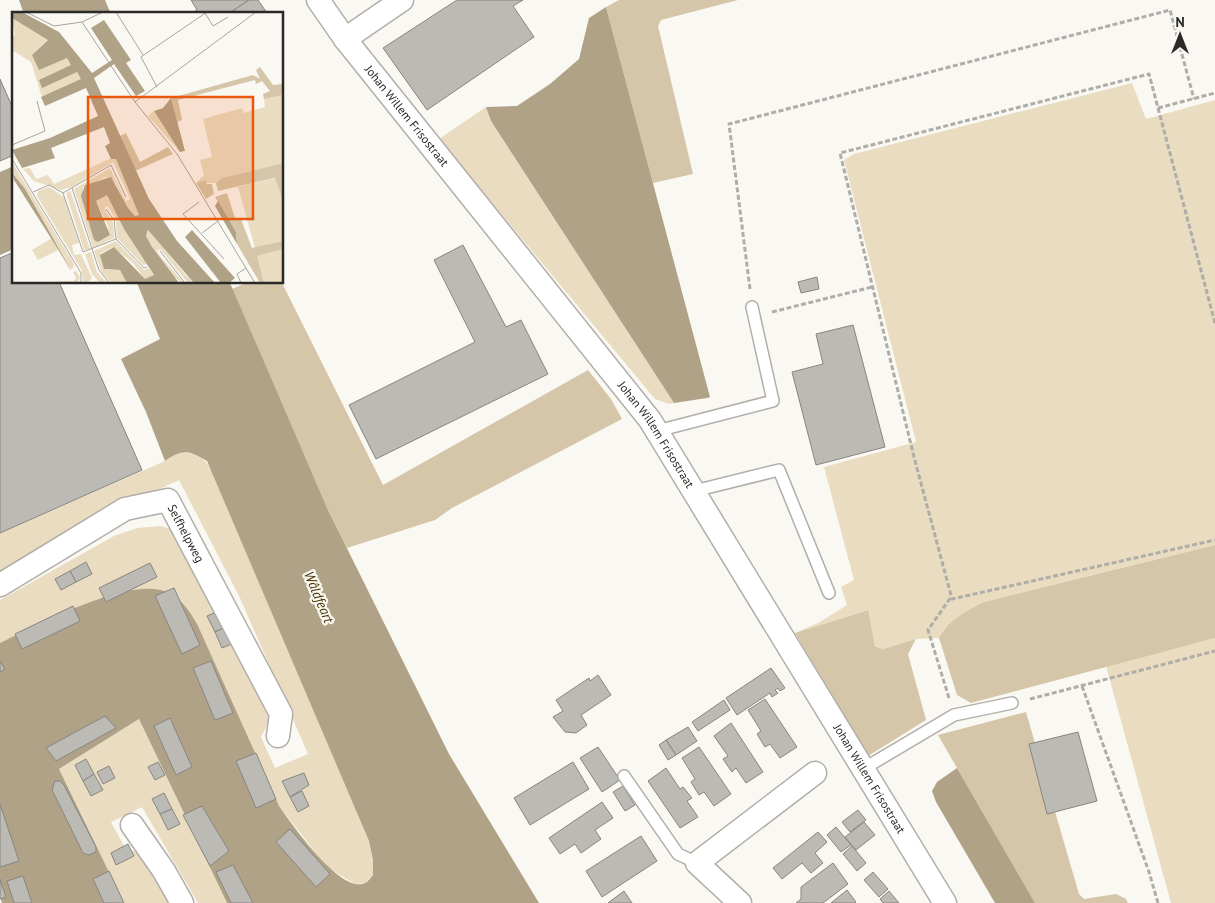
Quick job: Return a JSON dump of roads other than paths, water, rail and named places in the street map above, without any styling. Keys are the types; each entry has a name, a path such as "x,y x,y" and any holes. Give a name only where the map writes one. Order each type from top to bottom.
{"street":[{"name":"Johan Willem Frisostraat","path":"318,0 345,39 657,431 945,903"},
{"path":"345,39 402,0"},
{"name":"Selfhelpweg","path":"0,585 125,509 168,500 281,714 278,736"},
{"path":"740,903 697,862 815,773"},
{"path":"132,825 164,870 182,903"}],"lane":[{"path":"657,431 773,401 753,311"},
{"path":"694,491 779,470 828,593"},
{"path":"863,769 954,716 1012,703"},
{"path":"624,776 678,854 697,862"}],"water":[{"path":"19,0 105,0 110,12 23,12"},
{"path":"606,7 710,397 707,398 674,403 491,121 486,107 517,106 550,84 579,59 589,18"},
{"path":"12,167 12,250 0,255 0,172"},
{"name":"Wâldfeart","path":"137,284 230,284 328,510 449,754 539,903 227,903 139,719 59,769 124,903 2,903 0,897 0,643 86,604 110,595 134,590 155,589 171,594 190,612 279,806 305,841 330,868 355,884 365,883 373,875 373,860 369,841 207,461 186,452 176,454 165,461 146,412 121,359 160,339"},
{"path":"957,768 1035,903 995,903 936,802 932,791 937,782"}]}
